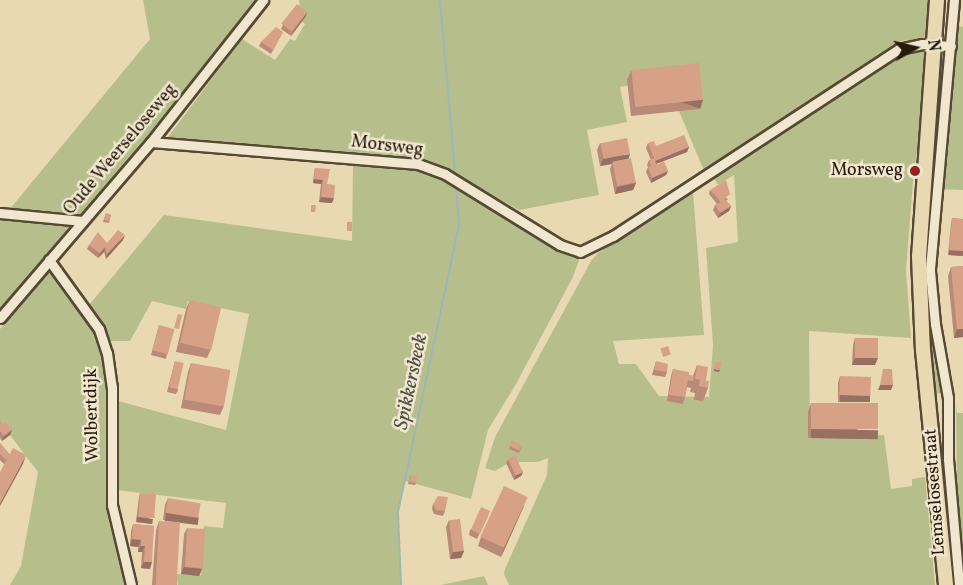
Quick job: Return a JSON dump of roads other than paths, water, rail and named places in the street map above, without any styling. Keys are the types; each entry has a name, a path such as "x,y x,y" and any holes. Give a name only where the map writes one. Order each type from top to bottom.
{"main road":[{"path":"937,0 919,256 927,400 946,585"}],"street":[{"name":"Oude Weerseloseweg","path":"0,318 151,142 263,0"},
{"name":"Lemselosestraat","path":"954,0 959,17 951,46 930,254 935,324 948,398 948,459 959,585"},
{"name":"Morsweg","path":"151,142 418,164 445,174 560,245 580,252 613,236 899,49 908,45 934,45"},
{"path":"934,45 951,46"},
{"path":"0,213 83,221"},
{"name":"Wolbertdijk","path":"49,260 99,329 107,353 112,387 112,505 121,551 131,585"},
{"path":"927,400 948,398"}],"waterway":[{"name":"Spikkersbeek","path":"440,0 455,172"},
{"name":"Spikkersbeek","path":"401,585 398,512 459,225 456,185"}],"place":[{"name":"Morsweg","path":"915,171"}]}
